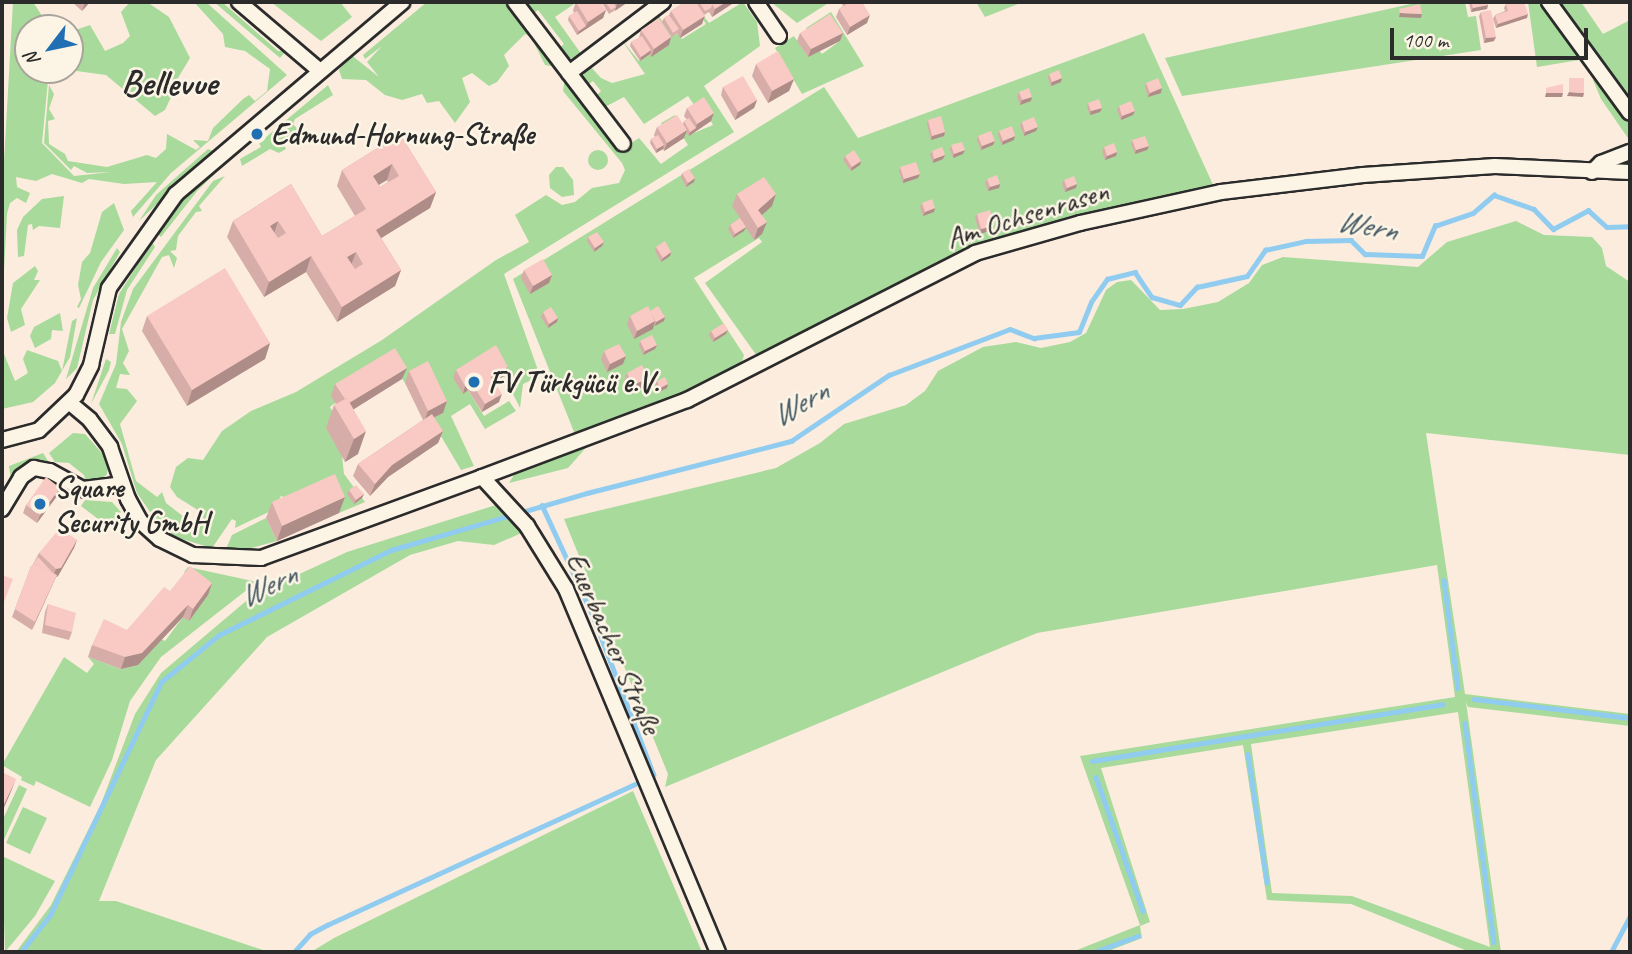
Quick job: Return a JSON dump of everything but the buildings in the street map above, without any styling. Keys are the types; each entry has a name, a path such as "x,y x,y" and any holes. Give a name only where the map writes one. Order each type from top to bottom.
{"street":[{"path":"239,2 320,70"},
{"path":"2,440 39,430 70,403 91,365 109,288 158,215 197,173 402,2"},
{"path":"515,2 622,144"},
{"path":"569,73 663,2"},
{"path":"756,2 779,36"},
{"path":"1549,2 1630,113"},
{"path":"1591,172 1601,163 1630,152"},
{"name":"Am Ochsenrasen","path":"482,477 688,400 975,253 1080,223 1221,192 1363,175 1495,166 1630,172"},
{"path":"70,403 104,438 135,514 160,539 193,555 241,560 282,552 399,504 482,477"},
{"path":"2,509 21,477 34,468 50,471 83,489 122,484"},
{"name":"Euerbacher Straße","path":"482,477 508,502 527,526 582,624 718,952"}],"green space":[{"path":"13,2 33,2 41,14 14,14 14,84 48,84 42,143 74,176 112,172 87,173 74,166 71,170 44,143 49,85 54,94 49,109 55,119 48,121 49,144 65,154 68,161 107,167 147,155 156,158 166,149 167,134 196,150 200,147 193,140 208,141 213,128 243,99 249,95 255,101 267,91 270,69 245,51 225,47 223,34 194,2 206,2 287,75 171,173 133,217 131,211 157,182 124,184 89,179 82,183 52,174 36,181 16,177 17,187 30,193 26,203 17,198 10,203 7,214 2,309 2,197"},
{"path":"130,2 147,2 169,17 190,58 175,83 165,74 173,86 172,95 165,110 155,116 106,75 84,72 84,27 90,25 105,51 123,43 130,36 121,12"},
{"path":"214,2 222,2 278,51 286,51 280,58"},
{"path":"271,2 340,2 352,17 321,41"},
{"path":"427,2 507,2 558,67 545,65 531,37 525,34 504,55 509,66 497,82 489,86 472,73 462,78 470,102 455,123 439,101 427,103 422,94 402,100 385,95 366,80 342,79 339,70 350,54 379,77 367,62 382,46 365,59 363,55"},
{"path":"529,2 577,2 555,17 582,55 566,60 557,50 564,44 538,10 531,15 524,6"},
{"path":"692,2 709,23 743,2 757,22 760,46 704,86 734,132 504,274 540,376 523,384 520,408 493,354 468,390 484,416 509,401 516,411 485,429 470,404 451,416 474,466 461,470 435,426 424,422 443,413 405,383 390,360 330,407 338,421 344,474 365,502 339,513 281,496 273,510 235,528 236,521 232,519 212,548 175,537 157,522 137,493 122,444 99,404 116,364 121,322 133,289 213,181 225,176 199,206 202,211 196,212 178,236 176,250 170,251 177,258 174,268 169,255 162,257 122,329 129,351 123,363 130,375 120,374 116,388 127,389 137,401 120,424 136,481 157,497 162,492 166,503 193,524 201,512 177,497 170,487 176,467 188,458 203,460 222,431 251,411 296,392 382,340 496,260 529,242 515,215 546,195 562,205 575,202 592,188 619,183 625,170 622,163 563,91 565,77 619,151 639,138 661,164 688,145 674,123 665,129 661,123 675,115 689,135 713,125 701,105 696,108 688,96 644,124 624,97 603,108 595,97 601,91 593,81 586,86 582,78 589,65 601,78 612,83 645,74 621,39 639,61 652,29 647,20 657,13 672,36 678,33 682,39 706,24"},
{"path":"771,2 830,2 797,23"},
{"path":"976,2 1023,2 985,17"},
{"path":"1420,2 1465,2 1468,17 1476,16 1481,50 1182,96 1165,58"},
{"path":"1528,2 1540,2 1585,59 1537,67"},
{"path":"1581,2 1603,34 1630,20 1630,102 1558,3"},
{"path":"831,12 864,66 802,94 775,48 794,36 808,57 819,50 822,54 840,41 810,33 806,28"},
{"path":"1144,33 1214,187 1143,200 964,249 757,356 705,283 762,242 759,238 694,278 744,355 741,366 690,393 576,437 513,279 824,87 858,138"},
{"path":"1598,77 1628,117 1630,141 1601,99 1593,80"},
{"path":"328,85 333,95 295,119 293,124 300,132 283,143 286,149 279,153 270,149 242,166 240,159 261,147 259,143"},
{"path":"208,149 213,151 139,221 156,195"},
{"path":"598,150 605,153 608,160 605,167 598,170 591,167 588,160 591,153"},
{"path":"221,161 223,166 198,190 161,237 158,234 190,190"},
{"path":"556,167 563,167 573,180 574,195 562,197 550,188 549,175"},
{"path":"64,196 60,228 39,226 33,230 32,224 28,225 24,256 18,257 17,230 23,217 42,199"},
{"path":"114,203 124,230 101,262 79,308 77,307 81,299 78,285 82,262 90,253 102,212"},
{"path":"1516,221 1544,235 1592,237 1602,248 1606,266 1630,282 1630,455 1426,433 1465,694 1630,714 1630,726 1468,707 1466,702 1501,952 1470,952 1351,904 1267,900 1243,745 1101,768 1150,922 1140,926 1142,938 1106,952 1072,952 1140,925 1080,756 1455,697 1437,565 1037,633 665,787 668,774 564,519 776,468 820,443 844,424 906,405 925,391 938,371 983,347 1016,342 1041,348 1070,342 1086,333 1106,290 1117,282 1131,280 1160,310 1183,309 1218,302 1249,283 1262,265 1283,257 1418,267 1447,242","holes":["1458,712 1490,947 1352,896 1272,893 1251,744"]},
{"path":"152,242 155,247 127,290 115,334 109,334 119,294"},
{"path":"117,248 120,252 93,300 77,368 66,379 93,288"},
{"path":"35,266 38,271 34,280 40,280 21,309 25,325 11,332 7,318 13,283"},
{"path":"60,313 63,331 52,330 51,339 35,348 30,336 34,327"},
{"path":"77,318 70,357 62,371 72,321"},
{"path":"2,349 15,381 28,373 23,359 27,350 58,361 62,371 55,383 33,402 2,409"},
{"path":"106,359 111,362 109,370 91,404"},
{"path":"73,433 85,434 109,461 107,474 100,481 86,483 84,475 69,463 55,462 49,453"},
{"path":"591,442 568,468 509,483 517,470"},
{"path":"43,453 50,464 27,465 11,480 9,466"},
{"path":"85,500 112,502 121,512 110,528 81,506"},
{"path":"499,504 524,532 494,545 458,541 410,555 267,637 156,760 99,901 116,901 269,952 16,952 51,905 101,804 135,714 161,673 252,596 347,552"},
{"path":"266,518 277,541 240,551 226,549 232,535"},
{"path":"188,567 257,582 161,657 130,701 112,760 90,807 36,781 34,786 21,780 22,777 2,765 64,657 87,673 94,664 88,657 121,669 138,665 161,639 165,641 183,617 189,620 208,595 184,572"},
{"path":"19,785 27,789 2,844 2,821"},
{"path":"633,791 702,952 311,952 334,938"},
{"path":"23,807 47,818 30,854 6,843"},
{"path":"2,856 55,881 35,916 5,952"}],"waterway":[{"name":"Wern","path":"21,952 50,915 161,682 219,635 391,550 587,493 791,441 889,375 1010,329 1034,338 1079,332 1091,302 1107,279 1135,272 1152,297 1180,305 1197,287 1247,276 1265,250 1306,241 1351,240 1365,254 1422,256 1435,226 1473,213 1494,195 1534,209 1553,229 1588,210 1607,227 1630,226"},
{"path":"542,505 592,613 654,775"},
{"path":"1444,580 1458,688"},
{"path":"1474,699 1630,718"},
{"path":"1092,761 1442,704"},
{"path":"1465,723 1494,942"},
{"path":"1248,754 1267,883"},
{"path":"1096,777 1143,911"},
{"path":"294,952 310,934 327,925 635,784"},
{"path":"1611,952 1630,916"},
{"path":"1094,952 1138,936"}],"place":[{"name":"Edmund-Hornung-Straße","path":"257,134"},
{"name":"FV Türkgücü e.V.","path":"474,382"},
{"name":"Square Security GmbH","path":"40,504"}],"district":[{"name":"Bellevue","path":"169,83"}]}
